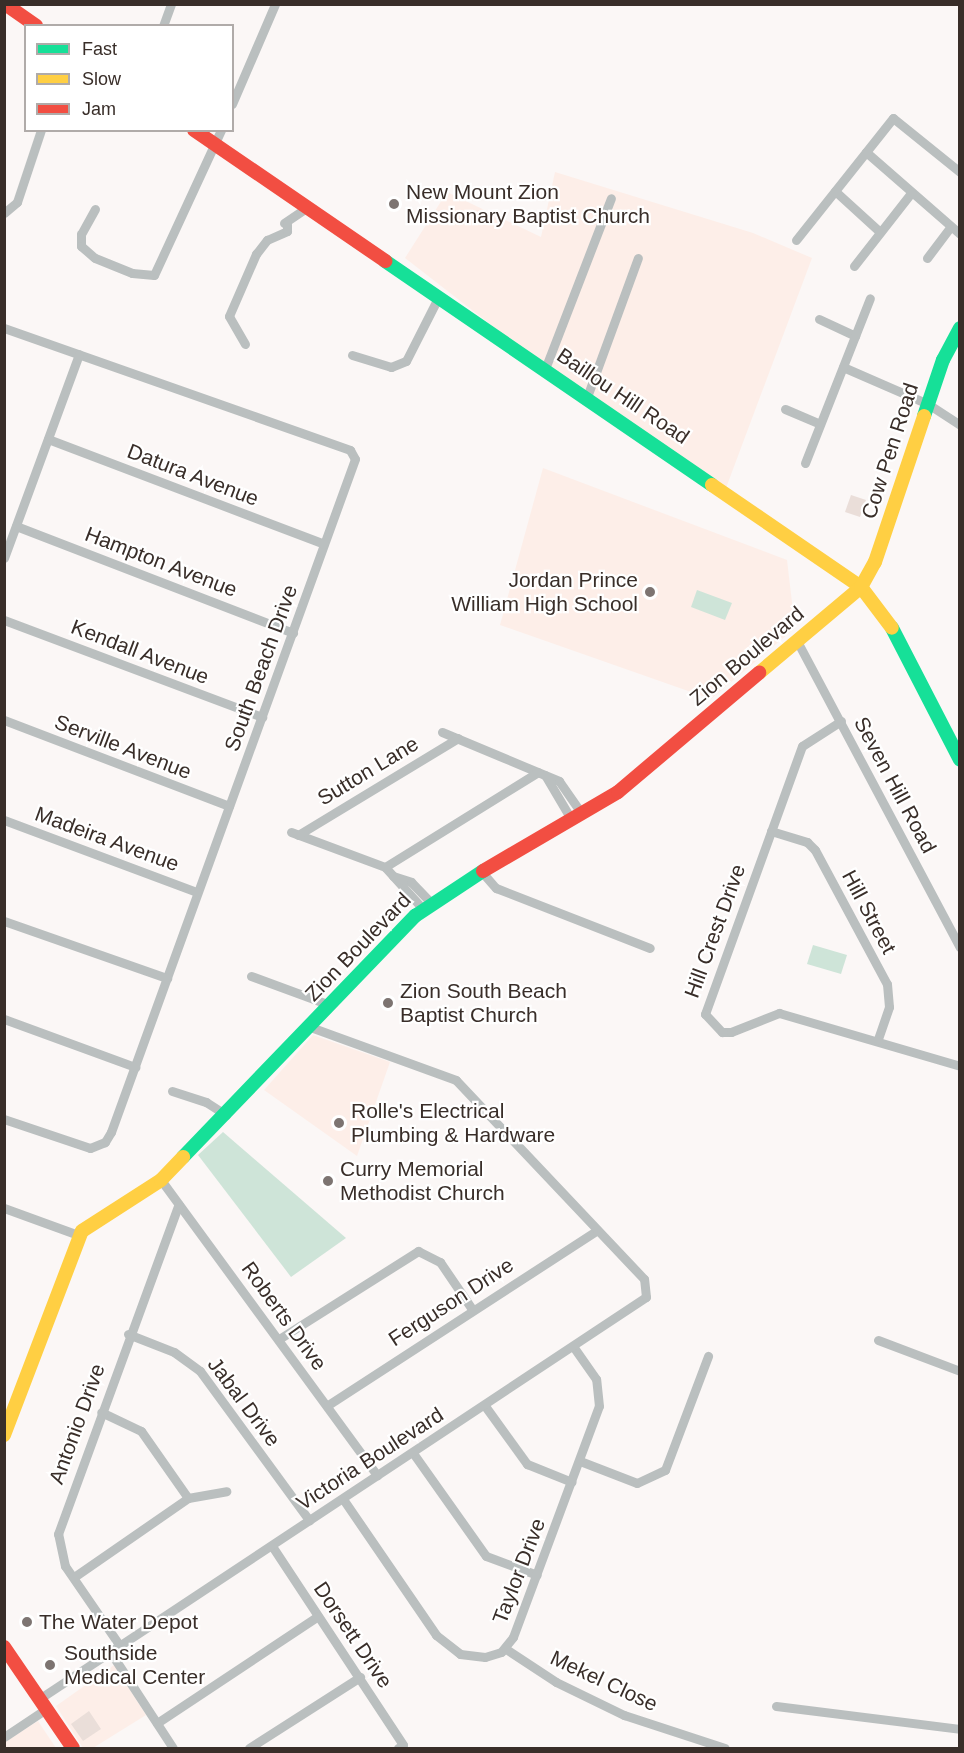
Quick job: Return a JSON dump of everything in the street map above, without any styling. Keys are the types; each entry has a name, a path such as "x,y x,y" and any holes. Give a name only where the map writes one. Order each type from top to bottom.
{"main road":[{"path":"5,4 33,24"},
{"name":"Baillou Hill Road","path":"197,132 587,397 861,587 886,617 960,760"},
{"name":"Cow Pen Road","path":"861,587 875,562 928,404 960,328"},
{"name":"Zion Boulevard","path":"78,1234 161,1180 427,906 482,871 576,817 637,777 861,587"},
{"path":"4,1435 78,1234"},
{"path":"4,1647 73,1749"}],"street":[{"path":"164,24 171,4"},
{"path":"234,99 275,4"},
{"path":"796,240 893,118 960,172"},
{"path":"7,212 40,132"},
{"path":"95,209 81,234 81,246 95,258 132,273 154,275 220,132"},
{"path":"866,152 960,234"},
{"path":"835,191 880,232"},
{"path":"854,266 911,193"},
{"path":"545,369 611,198"},
{"path":"245,344 229,316 256,254 280,231 280,224 287,224 308,207"},
{"path":"927,258 950,227"},
{"path":"587,397 638,258"},
{"path":"352,355 391,367 406,361 439,296"},
{"path":"804,463 870,298"},
{"path":"819,319 855,336"},
{"name":"South Beach Drive","path":"4,328 350,450 355,468 324,544 111,1132 99,1147 75,1144 4,1119"},
{"path":"4,558 80,354"},
{"path":"843,367 928,404 960,425"},
{"path":"785,409 820,424"},
{"name":"Datura Avenue","path":"48,439 324,544"},
{"name":"Hampton Avenue","path":"16,526 293,633"},
{"name":"Kendall Avenue","path":"4,620 262,717"},
{"name":"Seven Hill Road","path":"797,641 960,947"},
{"name":"Serville Avenue","path":"4,720 230,806"},
{"name":"Hill Crest Drive","path":"841,721 802,746 705,1014 722,1032 741,1030 767,1014 779,1013 878,1039 960,1066"},
{"name":"Sutton Lane","path":"442,732 542,773"},
{"name":"Sutton Lane","path":"385,867 294,833 458,738"},
{"path":"427,906 385,867 542,773 576,817"},
{"name":"Madeira Avenue","path":"4,820 197,891"},
{"name":"Hill Street","path":"771,831 815,850 887,984 889,1007 878,1039"},
{"path":"482,871 496,888 650,948"},
{"path":"4,921 167,978"},
{"path":"251,976 330,1005"},
{"path":"4,1019 135,1067"},
{"path":"309,1027 456,1080 596,1231"},
{"path":"172,1091 206,1102 226,1115"},
{"name":"Roberts Drive","path":"161,1180 328,1405 377,1475"},
{"name":"Antonio Drive","path":"120,1646 60,1556 58,1534 128,1334 179,1204"},
{"path":"4,1208 78,1234"},
{"name":"Ferguson Drive","path":"328,1405 472,1309 596,1231"},
{"name":"Victoria Boulevard","path":"4,1737 43,1704 120,1646 377,1475 486,1406 646,1297 644,1279 596,1231"},
{"path":"279,1339 418,1251 440,1262 472,1309"},
{"name":"Jabal Drive","path":"128,1334 174,1352 200,1371 309,1520"},
{"path":"878,1340 960,1371"},
{"name":"Taylor Drive","path":"343,1499 436,1635 451,1648 485,1657 506,1649 580,1461 601,1397 596,1379 574,1347"},
{"path":"580,1461 637,1482 665,1470 708,1356"},
{"path":"486,1406 527,1464 572,1482"},
{"path":"101,1412 141,1431 188,1498"},
{"path":"413,1453 486,1556 537,1575"},
{"path":"74,1577 188,1498 226,1491"},
{"name":"Dorsett Drive","path":"273,1546 360,1677 401,1747"},
{"path":"157,1723 318,1616"},
{"name":"Mekel Close","path":"506,1649 556,1682 624,1716 725,1749"},
{"path":"111,1653 173,1749"},
{"path":"249,1749 360,1677"},
{"path":"776,1706 960,1729"}],"shaded area":[{"path":"555,172 753,233 812,258 726,488 517,345 405,258 447,192 541,237"},
{"name":"Jordan Prince William High School","path":"543,468 787,560 795,628 711,699 500,625"},
{"name":"Rolle's Electrical Plumbing & Hardware","path":"313,1035 390,1062 357,1156 264,1090"},
{"path":"114,1665 146,1715 93,1748 83,1748 56,1706"},
{"path":"38,1721 56,1748 5,1748 5,1742"}],"green space":[{"path":"697,590 732,603 725,620 691,607"},
{"path":"813,945 847,955 841,974 807,964"},
{"path":"223,1132 346,1238 291,1277 198,1155"}],"building":[{"path":"851,495 866,500 860,517 845,512"},
{"path":"89,1711 101,1729 83,1741 71,1724"}],"traffic: fast":[{"path":"385,261 712,485"},
{"path":"924,416 943,360 960,328"},
{"path":"892,628 960,760"},
{"path":"183,1157 415,916 483,871"}],"traffic: slow":[{"path":"759,673 861,587 875,562 924,416"},
{"path":"712,485 861,587 892,628"},
{"path":"4,1435 82,1231 161,1180 183,1157"}],"traffic: jam":[{"path":"5,4 33,24"},
{"path":"197,132 385,261"},
{"path":"483,871 618,792 759,673"},
{"path":"4,1647 73,1748"}],"place":[{"name":"New Mount Zion Missionary Baptist Church","path":"394,204"},
{"name":"Jordan Prince William High School","path":"650,592"},
{"name":"Zion South Beach Baptist Church","path":"388,1003"},
{"name":"Rolle's Electrical Plumbing & Hardware","path":"339,1123"},
{"name":"Curry Memorial Methodist Church","path":"328,1181"},
{"name":"The Water Depot","path":"27,1622"},
{"name":"Southside Medical Center","path":"50,1665"}]}
